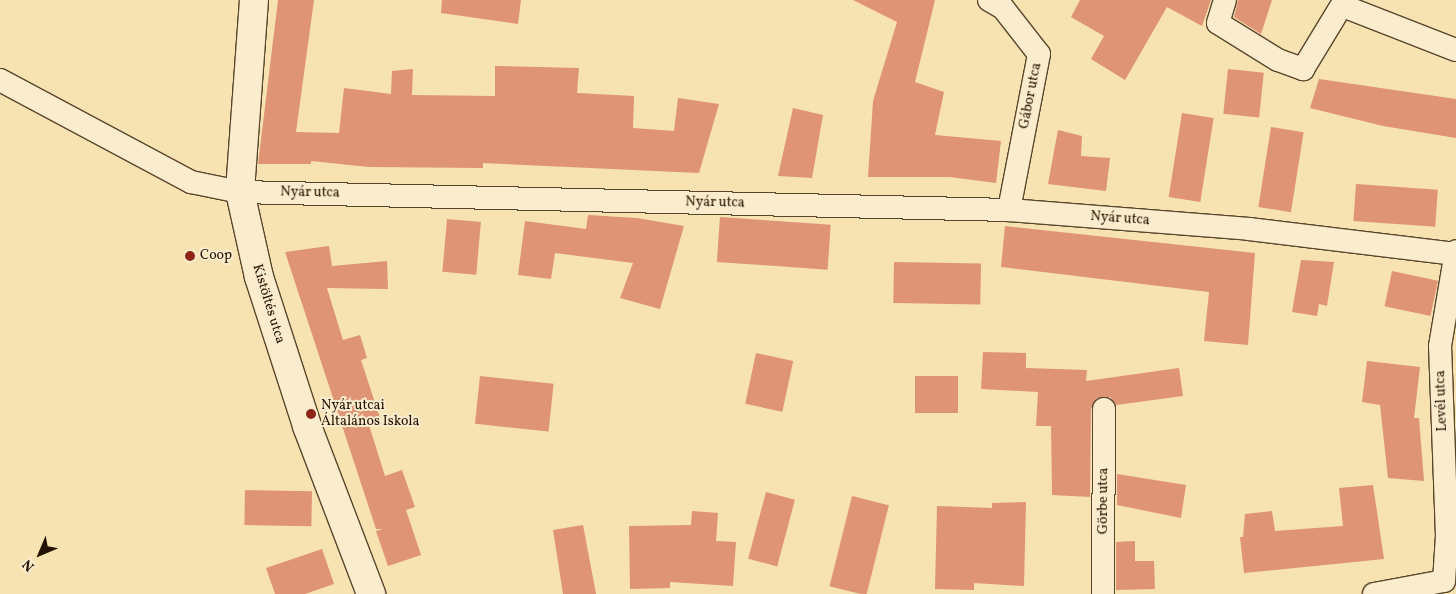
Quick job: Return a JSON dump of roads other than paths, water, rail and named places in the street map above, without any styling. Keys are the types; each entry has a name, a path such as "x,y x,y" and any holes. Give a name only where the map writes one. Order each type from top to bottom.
{"street":[{"name":"Kistöltés utca","path":"254,0 240,192 258,277 307,426 371,594"},
{"name":"Gábor utca","path":"990,0 1003,8 1039,54 1009,210"},
{"path":"1225,0 1218,24 1278,60 1303,69 1344,3 1456,50"},
{"name":"Nyár utca","path":"0,80 191,182 240,192 1009,210 1249,229 1456,253"},
{"name":"Levél utca","path":"1450,586 1451,510 1440,346 1456,253"},
{"name":"Görbe utca","path":"1103,594 1104,409"},
{"path":"1374,594 1450,586"}],"place":[{"name":"Coop","path":"190,256"},
{"name":"Nyár utcai Általános Iskola","path":"311,414"}]}
